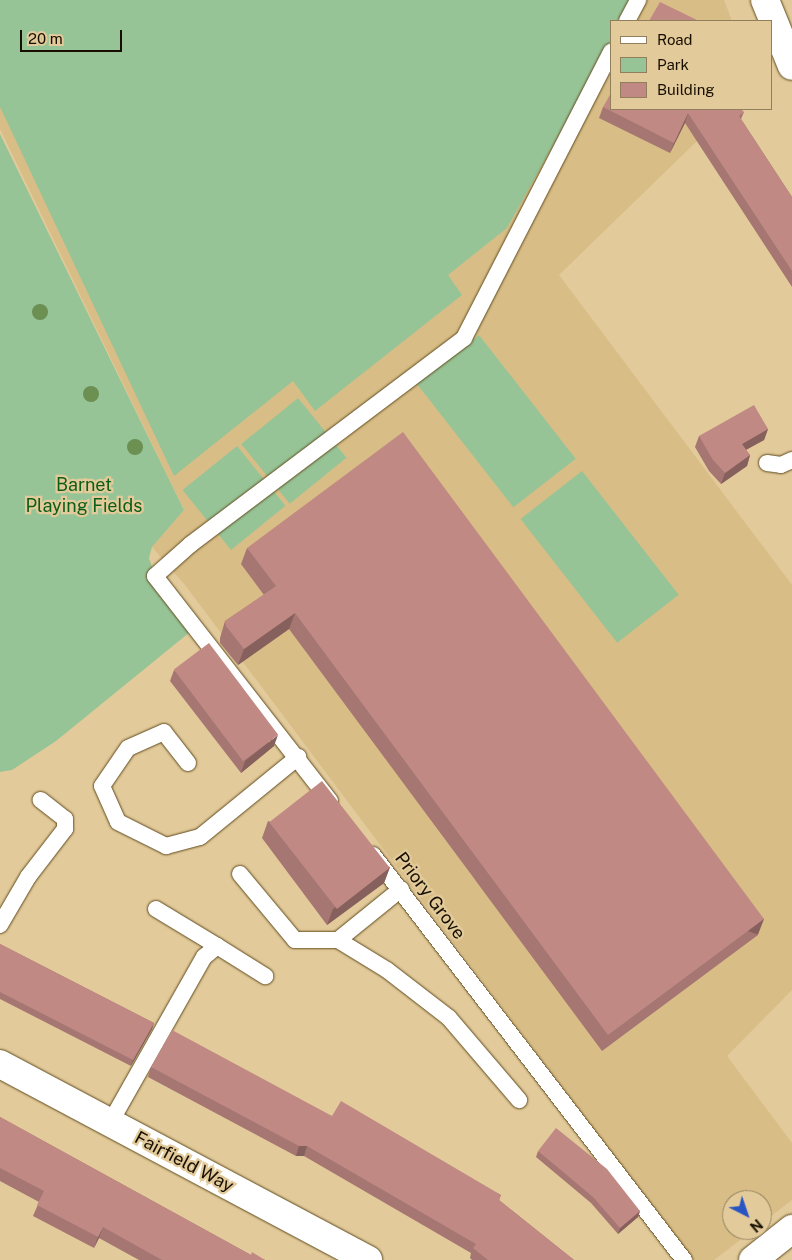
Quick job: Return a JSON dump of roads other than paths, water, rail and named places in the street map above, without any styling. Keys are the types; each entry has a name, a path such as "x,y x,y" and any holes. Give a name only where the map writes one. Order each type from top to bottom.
{"street":[{"path":"765,0 792,66"},
{"name":"Fairfield Way","path":"0,1064 368,1260"},
{"path":"753,1260 792,1229"}],"lane":[{"path":"628,20 638,0"},
{"path":"339,812 155,576 464,338 610,54"},
{"path":"767,463 781,465 792,460"},
{"path":"188,763 164,732 128,748 102,786 118,822 166,846 200,837 298,758"},
{"path":"0,926 28,877 65,829 65,819 41,800"},
{"name":"Priory Grove","path":"364,843 401,889 555,1096 684,1260"},
{"path":"240,874 295,940 338,940 387,970 449,1018 519,1100"},
{"path":"338,940 401,889"},
{"path":"156,909 265,976"},
{"path":"110,1123 204,956 217,946"}],"park label":[{"name":"Barnet Playing Fields","path":"84,496"}]}
